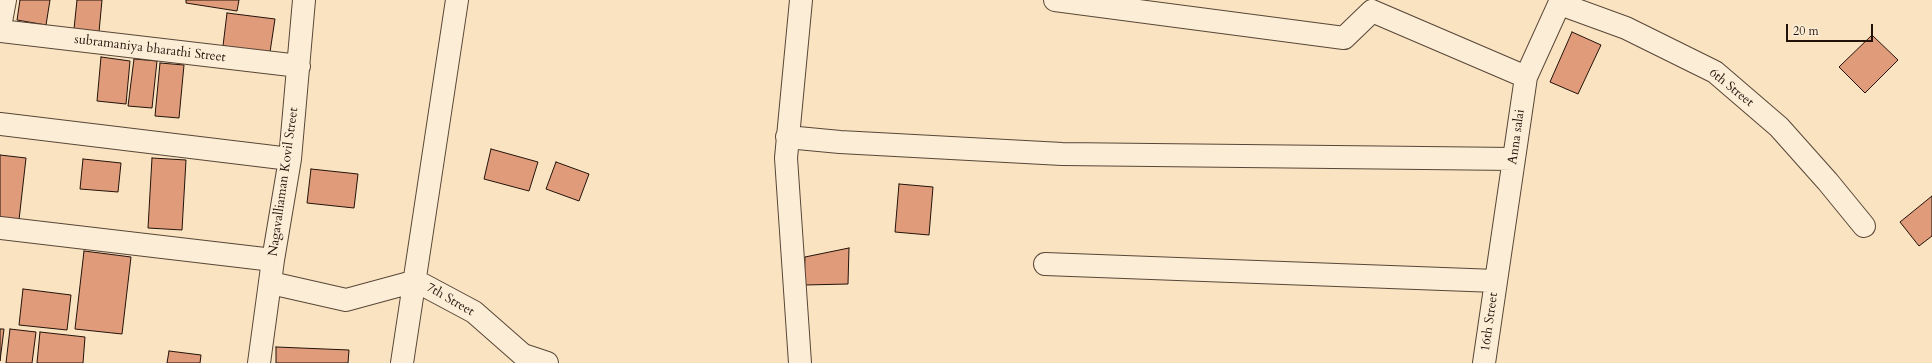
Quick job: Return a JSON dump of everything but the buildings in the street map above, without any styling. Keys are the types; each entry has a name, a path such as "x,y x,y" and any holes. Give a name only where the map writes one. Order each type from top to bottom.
{"street":[{"path":"0,27 5,0"},
{"name":"Nagavalliaman Kovil Street","path":"259,363 273,260 290,159 304,0"},
{"path":"402,363 416,281 457,0"},
{"path":"800,363 786,158 801,0"},
{"path":"1055,0 1344,38 1372,10 1526,77"},
{"name":"Anna salai","path":"1496,281 1526,77 1560,2"},
{"name":"6th Street","path":"1560,2 1626,28 1715,72 1778,127 1828,182 1864,226"},
{"name":"subramaniya bharathi Street","path":"0,31 299,66"},
{"path":"0,124 290,159"},
{"path":"787,137 840,142 1062,154 1514,159"},
{"path":"0,228 273,260"},
{"path":"1045,264 1496,281"},
{"name":"7th Street","path":"271,283 346,300 416,281 474,312 523,355 547,363"},
{"name":"16th Street","path":"1484,363 1496,281"}]}
